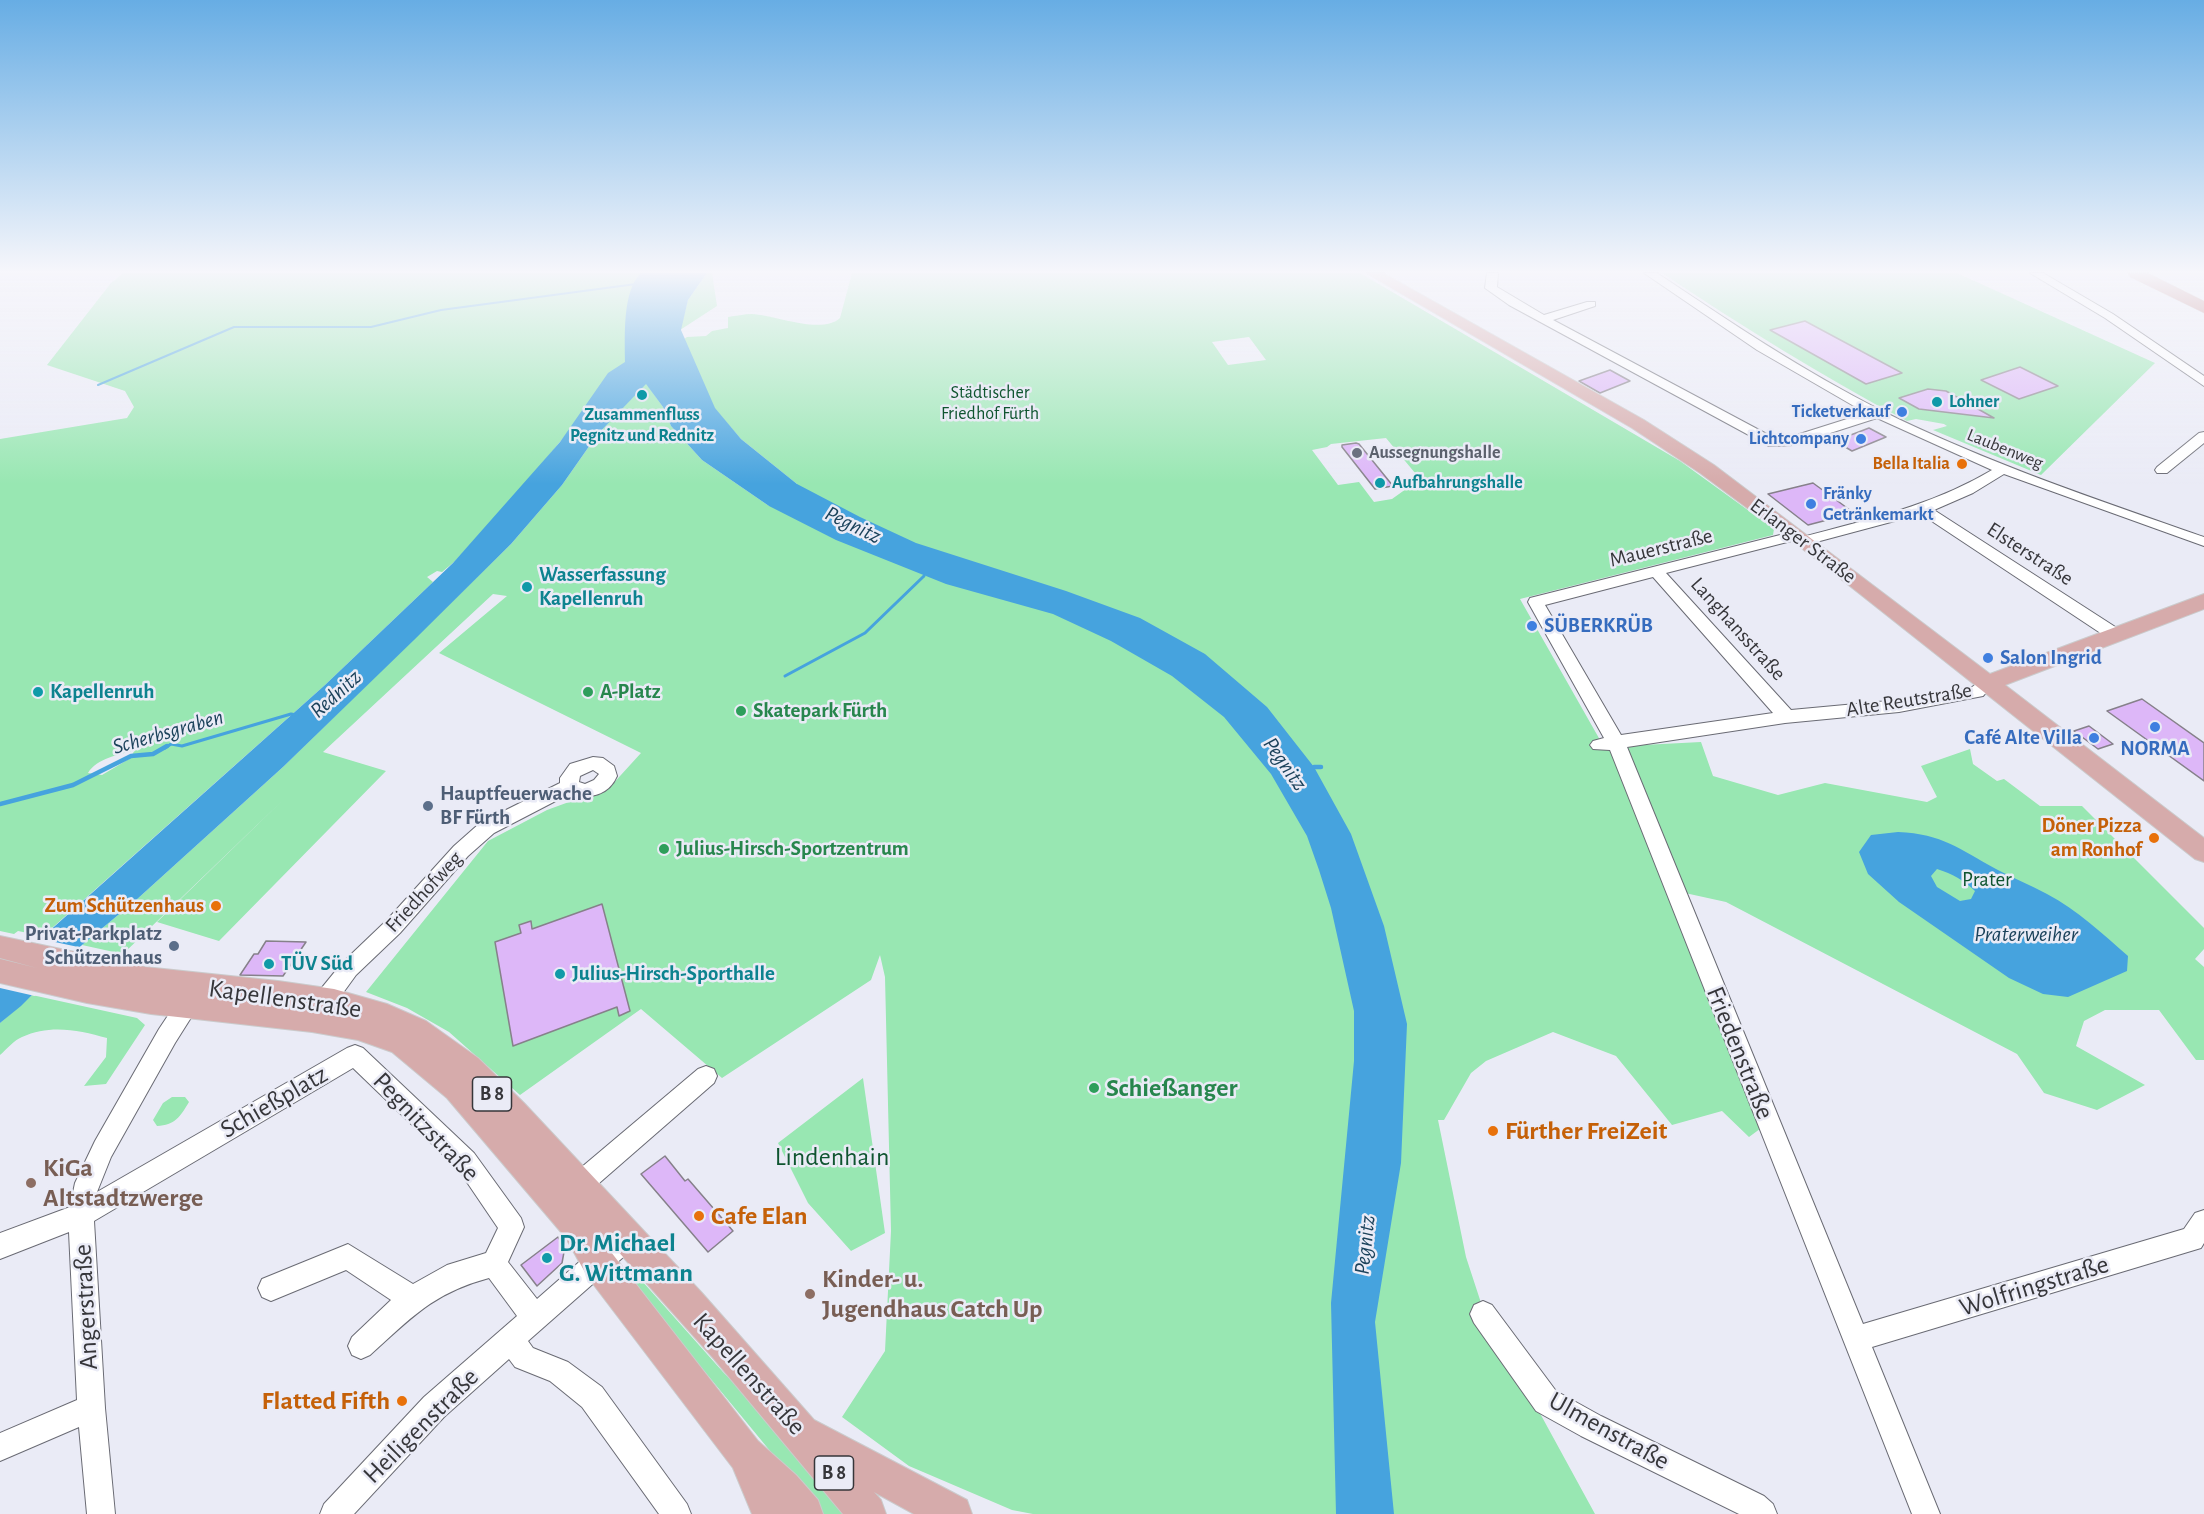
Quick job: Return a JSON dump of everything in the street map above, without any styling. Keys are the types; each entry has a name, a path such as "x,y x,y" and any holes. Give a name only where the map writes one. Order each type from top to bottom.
{"main road":[{"name":"Erlanger Straße","path":"1497,344 1638,424 1707,469 1801,538 2204,852"},
{"name":"Alte Reutstraße","path":"1986,684 2204,601"},
{"name":"Kapellenstraße","path":"1,956 97,981 193,997 385,1016 418,1031 446,1051 501,1102 568,1194 628,1236 802,1433 867,1514"},
{"name":"Kapellenstraße","path":"568,1194 578,1227 599,1264 745,1454 783,1488 804,1514"},
{"path":"802,1433 953,1514"},
{"name":"Kapellenstraße","path":"745,1454 767,1503 775,1514"}],"street":[{"path":"1588,344 1774,443 1788,442 1877,414"},
{"name":"Laubenweg","path":"1757,344 1877,414 2003,469 2204,542"},
{"path":"2149,344 2204,382"},
{"path":"2162,470 2204,436"},
{"name":"Mauerstraße","path":"1536,602 1656,571 1923,509 1968,490 2003,469"},
{"name":"Elsterstraße","path":"1923,509 2114,634"},
{"name":"Langhansstraße","path":"1656,571 1787,717"},
{"name":"Friedenstraße","path":"1536,602 1608,744 1926,1514"},
{"name":"Alte Reutstraße","path":"1608,744 1787,717 1899,706 1977,692 1986,684"},
{"name":"Friedhofweg","path":"318,1010 349,969 393,927 478,835 510,814 570,786"},
{"name":"Angerstraße","path":"101,1514 92,1408 81,1215 87,1183 103,1149 167,1036 193,997"},
{"name":"Schießplatz","path":"0,1246 81,1215 356,1055"},
{"name":"Pegnitzstraße","path":"356,1055 466,1161 512,1227 494,1264"},
{"path":"568,1194 706,1076"},
{"name":"Wolfringstraße","path":"1856,1340 2192,1239 2204,1222"},
{"path":"599,1264 628,1236"},
{"path":"271,1288 348,1257 412,1299"},
{"path":"361,1346 412,1299 456,1274 494,1264 534,1317"},
{"name":"Heiligenstraße","path":"334,1514 434,1407 534,1317 599,1264"},
{"name":"Ulmenstraße","path":"1483,1314 1546,1401 1591,1426 1754,1506 1763,1514"},
{"path":"511,1340 524,1358 559,1371 592,1397 677,1514"},
{"path":"0,1446 92,1408"}],"green space":[{"path":"64,344 629,344 626,362 521,489 454,562 442,572 437,571 427,577 433,582 325,685 43,936 18,931 14,934 0,931 0,439 127,418 134,407 125,391 47,365","holes":["135,750 129,759 102,775 88,773 103,760"]},
{"path":"686,344 1213,344 1228,365 1266,360 1254,344 1480,344 1680,461 1774,529 1773,535 1520,599 1604,747 1701,742 1713,776 1778,795 1825,783 1927,802 1937,797 1921,766 1970,749 1973,764 1997,781 2004,779 2040,806 2082,806 2204,928 2204,949 2195,959 2204,967 2204,1060 2196,1060 2159,1010 2105,1010 2084,1021 2076,1046 2145,1085 2097,1110 2044,1093 2017,1054 1726,902 1685,893 1768,1123 1749,1137 1722,1111 1672,1125 1616,1056 1553,1032 1486,1061 1471,1073 1444,1120 1438,1120 1466,1257 1483,1309 1595,1514 1033,1514 1012,1510 909,1466 842,1417 885,1351 891,1231 885,977 880,955 871,980 722,1078 641,1009 520,1095 449,1032 407,1008 366,992 488,841 547,810 610,787 641,753 439,653 507,596 493,594 323,752 386,771 219,941 157,922 286,797 123,954 82,945 135,901 283,767 511,544 562,485 597,435 646,383 663,407 671,426 702,460 769,506 797,484 741,439 714,408","holes":["1386,438 1420,479 1392,499 1374,502 1359,482 1338,485 1312,450 1331,444"]},
{"path":"1772,344 2112,344 2155,363 2041,475 1933,430 1947,426 1944,424 1916,419 1907,421"},
{"path":"32,995 137,1018 145,1025 106,1084 84,1086 106,1057 107,1038 54,1029 19,1038 0,1055 0,1023"},
{"name":"Lindenhain","path":"863,1078 885,1233 851,1251 808,1203 778,1143"},
{"path":"172,1097 185,1097 189,1102 176,1119 168,1124 157,1126 153,1120 163,1103"},
{"path":"626,1267 634,1272 723,1372 778,1428 848,1514 822,1514 640,1293 623,1271"}],"water":[{"path":"625,344 687,344 715,408 741,439 797,484 916,543 1066,591 1140,618 1205,654 1267,707 1314,767 1351,834 1384,926 1407,1024 1401,1163 1375,1322 1394,1514 1336,1514 1331,1303 1354,1061 1354,1011 1331,908 1319,870 1307,836 1271,774 1224,717 1172,676 1111,641 1053,614 946,584 836,540 769,506 702,460 671,426 663,407 646,384 597,435 562,485 511,544 414,640 283,767 135,901 82,945 21,1006 0,1023 0,975 325,685 453,563 560,442 608,373 625,362"},
{"name":"Praterweiher","path":"1898,832 1939,839 2047,894 2079,915 2128,956 2127,971 2068,997 2043,994 2009,978 1899,902 1868,874 1859,852 1871,835","holes":["1937,869 1975,891 1971,899 1960,901 1937,887 1931,876"]}],"pier":[{"path":"36,938 83,948 35,996 0,988 0,971"}],"building":[{"path":"1794,344 1847,344 1902,373 1866,384"},
{"path":"2020,367 2058,386 2019,399 1981,380"},
{"path":"1610,370 1630,381 1600,393 1579,381"},
{"name":"Lohner","path":"1928,389 1946,391 1994,418 1919,409 1899,398"},
{"name":"Lichtcompany","path":"1869,428 1886,437 1852,451 1835,441"},
{"path":"1356,443 1393,486 1375,489 1342,447 1342,445"},
{"name":"Fränky Getränkemarkt","path":"1813,483 1854,513 1808,525 1768,494"},
{"name":"NORMA","path":"2142,699 2204,743 2204,781 2107,711"},
{"name":"Café Alte Villa","path":"2089,726 2113,744 2098,749 2074,731"},
{"name":"Julius-Hirsch-Sporthalle","path":"602,904 630,1011 619,1016 617,1007 513,1046 495,942 521,933 519,925 531,921 532,929"},
{"name":"TÜV Süd","path":"266,941 306,942 283,976 240,975 254,954 258,954"},
{"name":"Cafe Elan","path":"665,1156 685,1181 688,1179 733,1231 708,1252 641,1174"},
{"name":"Dr. Michael G. Wittmann","path":"558,1237 564,1252 562,1263 537,1286 521,1265"}],"waterway":[{"path":"98,385 195,344"},
{"path":"785,676 865,633 924,576"},
{"name":"Scherbsgraben","path":"165,748 171,744 182,746 291,714 297,715"},
{"name":"Scherbsgraben","path":"0,804 73,785 131,756 153,754 167,746"},
{"name":"Pegnitz","path":"1314,767 1321,767"}],"place":[{"name":"Zusammenfluss Pegnitz und Rednitz","path":"642,395"},
{"name":"Lohner","path":"1937,402"},
{"name":"Ticketverkauf","path":"1902,412"},
{"name":"Lichtcompany","path":"1861,439"},
{"name":"Aussegnungshalle","path":"1357,453"},
{"name":"Bella Italia","path":"1962,464"},
{"name":"Aufbahrungshalle","path":"1380,483"},
{"name":"Fränky Getränkemarkt","path":"1811,504"},
{"name":"Wasserfassung Kapellenruh","path":"527,587"},
{"name":"SÜBERKRÜB","path":"1532,626"},
{"name":"Salon Ingrid","path":"1988,658"},
{"name":"Kapellenruh","path":"38,692"},
{"name":"A-Platz","path":"588,692"},
{"name":"Skatepark Fürth","path":"741,711"},
{"name":"NORMA","path":"2155,727"},
{"name":"Café Alte Villa","path":"2094,738"},
{"name":"Hauptfeuerwache BF Fürth","path":"428,806"},
{"name":"Döner Pizza am Ronhof","path":"2154,838"},
{"name":"Julius-Hirsch-Sportzentrum","path":"664,849"},
{"name":"Zum Schützenhaus","path":"216,906"},
{"name":"Privat-Parkplatz Schützenhaus","path":"174,946"},
{"name":"TÜV Süd","path":"269,964"},
{"name":"Julius-Hirsch-Sporthalle","path":"560,974"},
{"name":"Schießanger","path":"1094,1088"},
{"name":"Fürther FreiZeit","path":"1493,1131"},
{"name":"KiGa Altstadtzwerge","path":"31,1183"},
{"name":"Cafe Elan","path":"699,1216"},
{"name":"Dr. Michael G. Wittmann","path":"547,1258"},
{"name":"Kinder- u. Jugendhaus Catch Up","path":"810,1294"},
{"name":"Flatted Fifth","path":"402,1401"}],"park label":[{"name":"Städtischer Friedhof Fürth","path":"990,403"},
{"name":"Prater","path":"1987,880"}],"water label":[{"name":"Rednitz","path":"336,694"}]}
